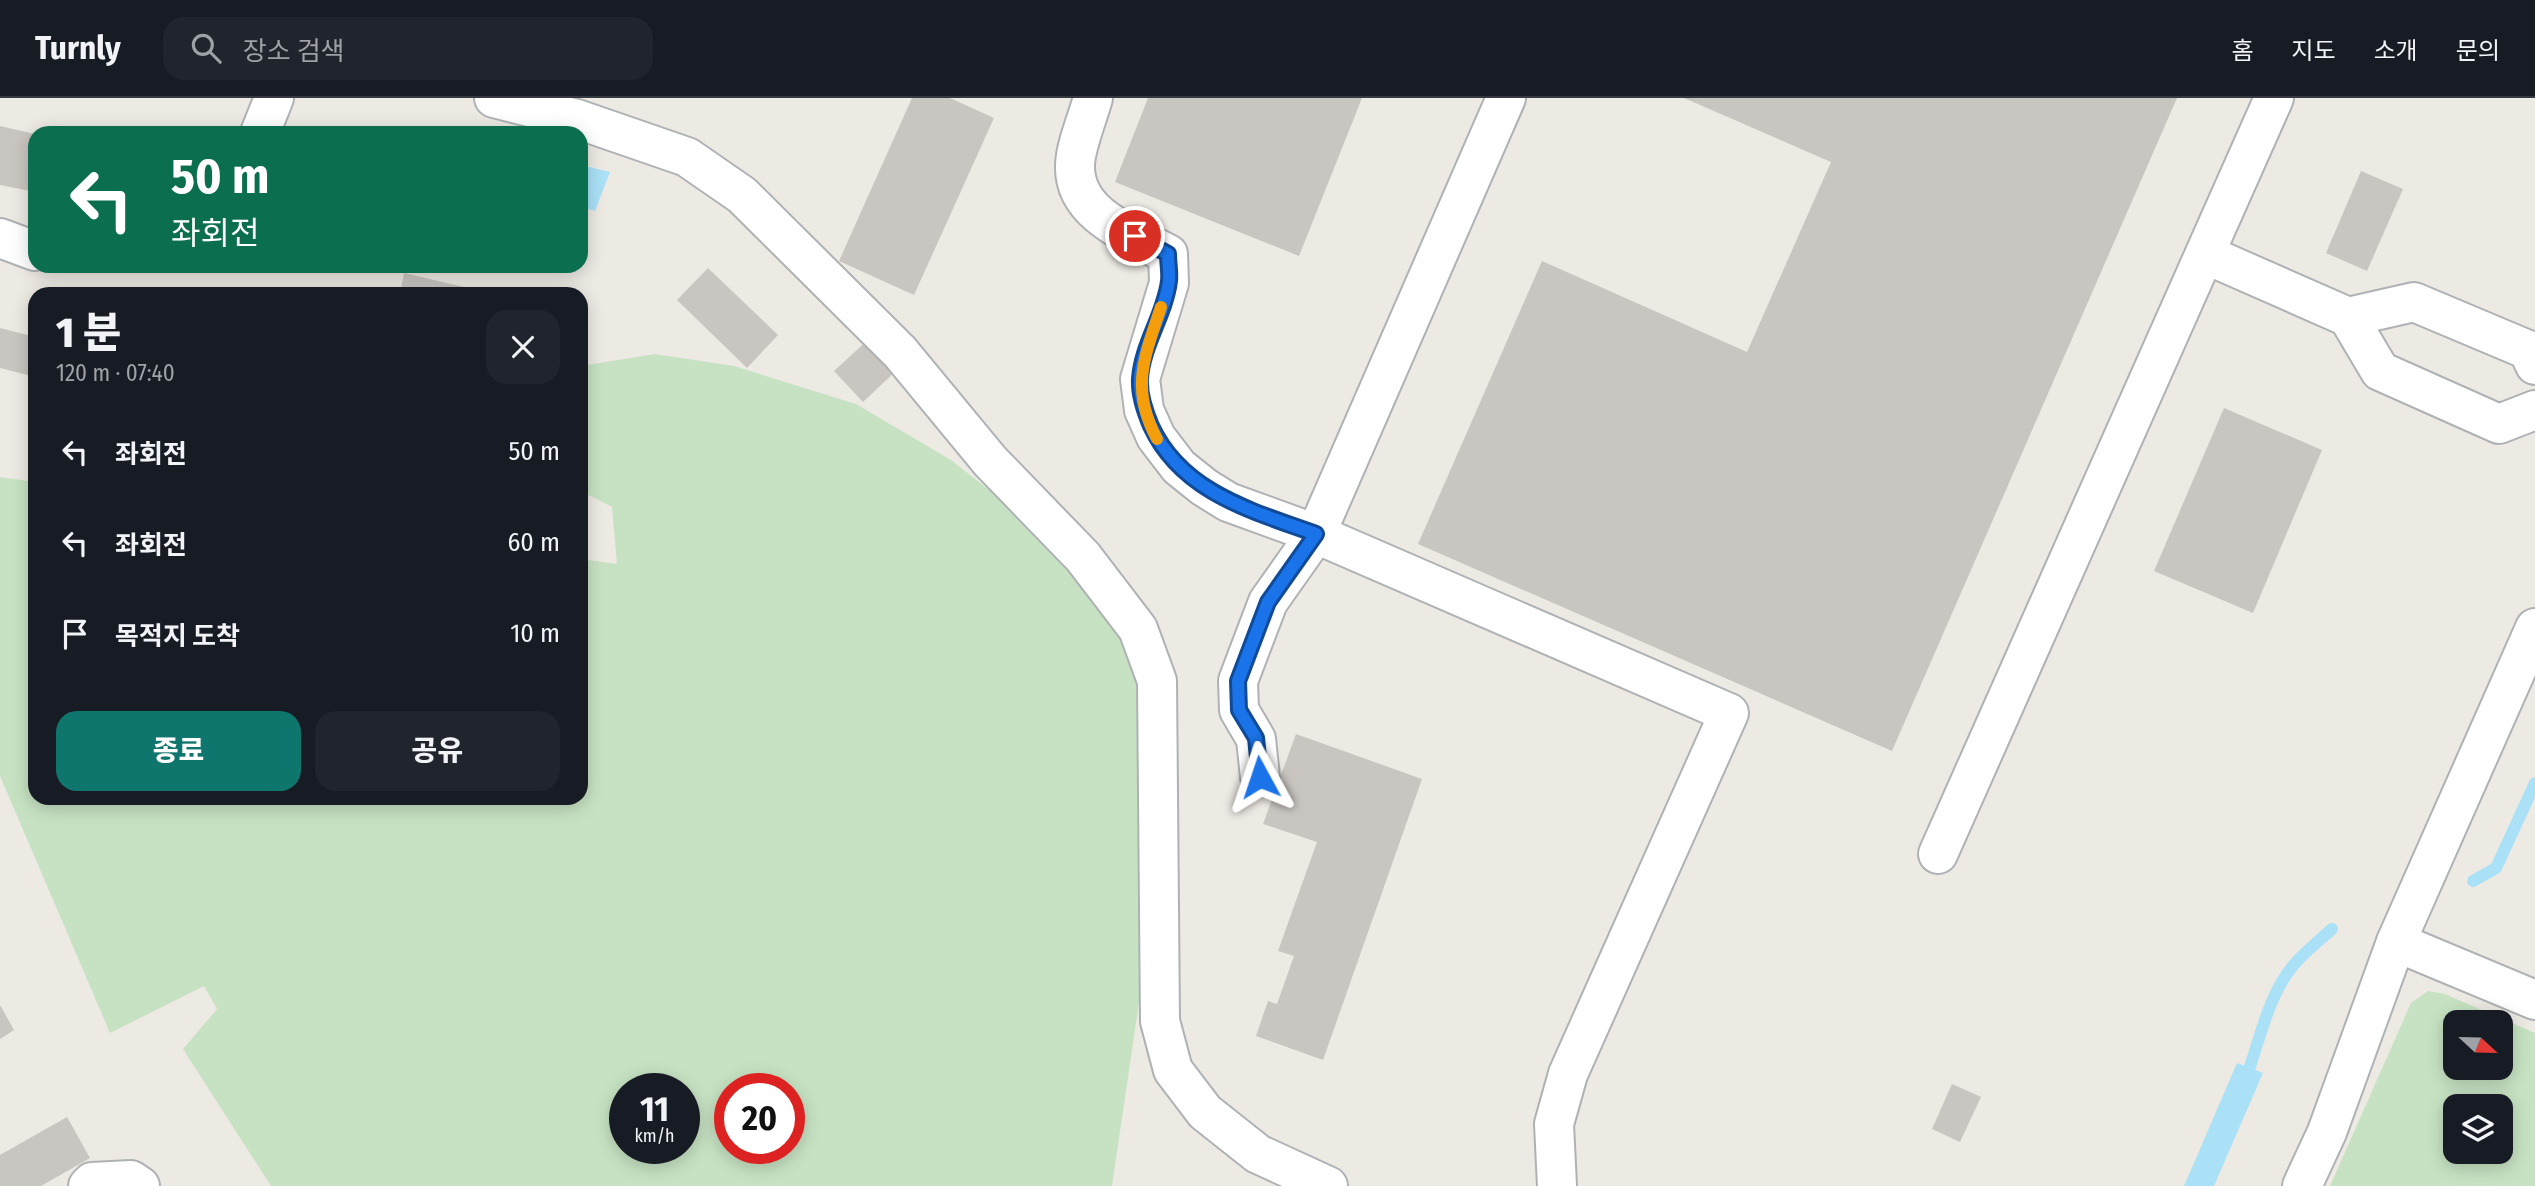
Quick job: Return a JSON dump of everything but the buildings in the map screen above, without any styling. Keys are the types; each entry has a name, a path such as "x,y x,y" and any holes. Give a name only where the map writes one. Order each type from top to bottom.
{"street":[{"path":"263,126 274,98"},
{"path":"494,98 577,119 687,157 742,195 900,352 990,461 1083,557 1138,629 1157,681 1160,1021 1172,1070 1205,1112 1258,1154 1328,1186"},
{"path":"1093,98 1075,167 1082,194 1097,215 1168,254 1169,283 1140,379 1144,410 1156,438 1179,467 1203,487 1228,502 1316,534 1729,713 1568,1074 1554,1124 1557,1186"},
{"path":"1260,777 1256,738 1239,710 1238,681 1268,602 1316,534 1506,98"},
{"path":"1938,855 2274,98"},
{"path":"0,238 28,248"},
{"path":"2205,254 2348,317 2379,371 2499,424 2535,410"},
{"path":"2348,317 2414,302 2528,350 2535,365"},
{"path":"2302,1186 2327,1132 2396,942 2535,628"},
{"path":"2396,942 2535,1000"},
{"path":"88,1186 92,1182 131,1180 140,1186"}],"green space":[{"path":"655,354 734,366 856,404 951,460 1082,563 1135,653 1147,704 1146,955 1112,1186 271,1186 183,1049 217,1009 204,986 110,1033 0,776 0,477 28,481 28,805 588,805 588,560 617,564 612,507 588,495 588,365"},
{"path":"2428,991 2445,994 2482,1010 2443,1010 2443,1080 2513,1080 2513,1023 2535,1033 2535,1186 2330,1186 2411,1003"}],"water":[{"path":"588,167 610,172 595,211 588,209"},
{"path":"2237,1063 2263,1073 2214,1186 2184,1186"}],"waterway":[{"path":"2473,881 2496,868 2535,783"},
{"path":"2244,1083 2269,1008 2283,980 2301,957 2332,929"}],"slow traffic":[{"path":"1157,439 1144,410 1140,379 1161,307"}],"route":[{"path":"1135,236 1168,254 1169,283 1140,379 1144,410 1156,438 1179,467 1203,487 1228,502 1316,534 1268,602 1238,681 1239,710 1256,738 1260,777"}]}
